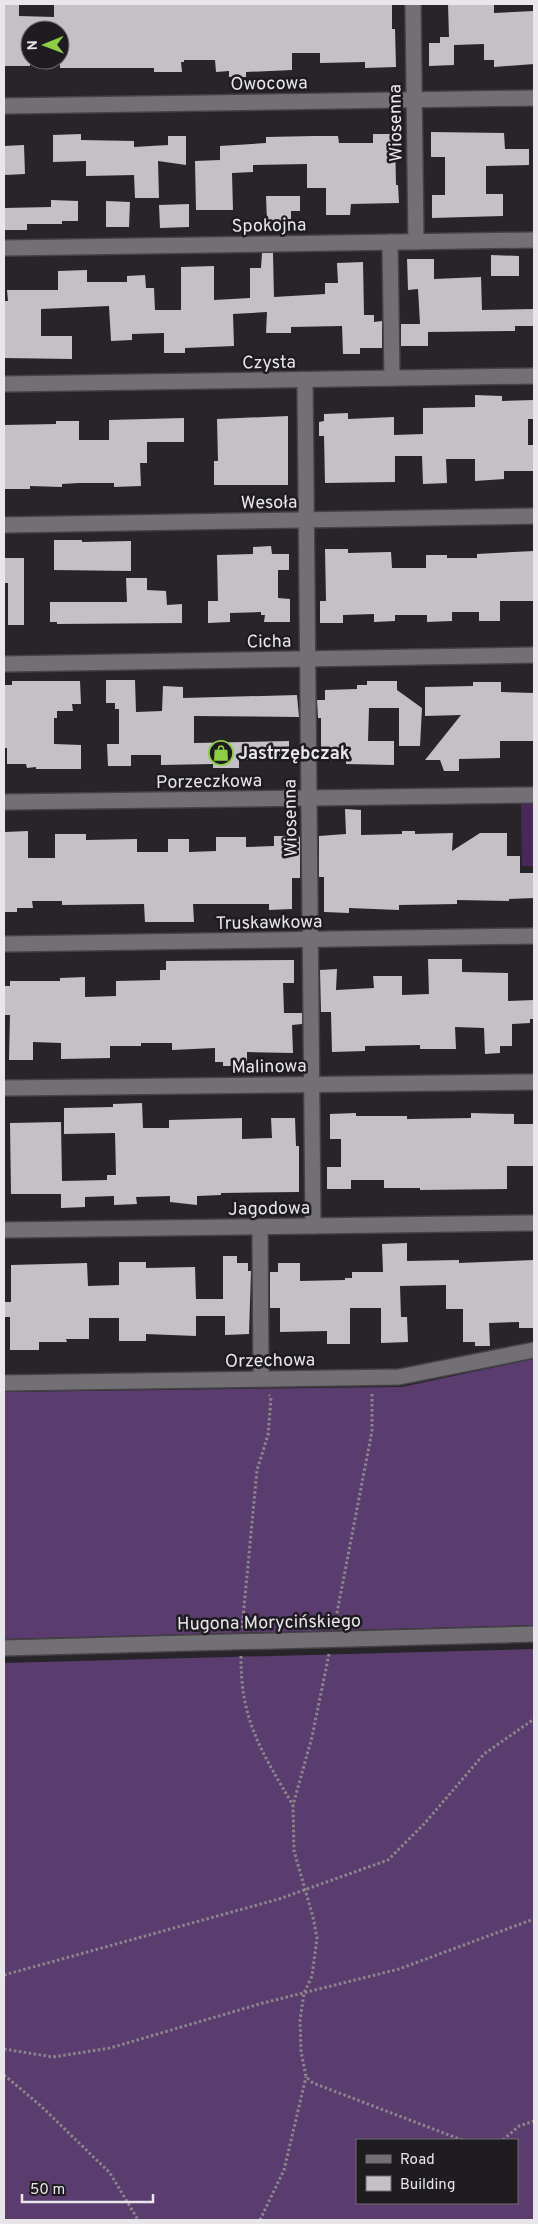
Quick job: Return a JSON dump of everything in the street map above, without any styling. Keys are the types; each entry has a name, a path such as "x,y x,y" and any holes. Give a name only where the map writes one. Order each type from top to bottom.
{"street":[{"name":"Wiosenna","path":"413,4 416,242"},
{"name":"Owocowa","path":"4,106 534,98"},
{"name":"Spokojna","path":"4,248 534,240"},
{"path":"390,242 392,378"},
{"name":"Czysta","path":"4,384 534,376"},
{"name":"Wiosenna","path":"305,380 313,1226"},
{"name":"Wesoła","path":"4,525 534,516"},
{"name":"Cicha","path":"4,664 534,655"},
{"name":"Porzeczkowa","path":"4,802 534,795"},
{"name":"Truskawkowa","path":"4,944 534,936"},
{"name":"Malinowa","path":"4,1088 534,1082"},
{"name":"Jagodowa","path":"4,1230 534,1223"},
{"path":"260,1227 261,1378"},
{"name":"Orzechowa","path":"4,1383 399,1377 534,1350"},
{"name":"Hugona Morycińskiego","path":"4,1648 534,1634"}],"path":[{"path":"261,1378 271,1398 268,1436 257,1470 241,1641 240,1682 245,1708 254,1735 293,1805"},
{"path":"4,1974 279,1899 388,1860 424,1824 484,1754 534,1719"},
{"path":"260,2220 284,2170 306,2077 301,2051 300,2020 304,1993 312,1976 316,1938 305,1889"},
{"path":"4,2050 53,2057 110,2048 304,1993 400,1969 534,1919"},
{"path":"4,2075 41,2106 110,2173 138,2220"},
{"path":"306,2077 314,2083 459,2139"},
{"path":"504,2139 519,2126 534,2120"}],"shaded area":[{"path":"521,803 534,803 534,866 522,866"},
{"path":"534,1359 534,1625 4,1639 4,1392 402,1387"},
{"path":"534,1649 534,2220 4,2220 4,1663"}],"building":[{"path":"4,4 19,4 19,16 54,17 54,4 392,4 392,29 395,29 396,67 365,68 365,62 320,63 320,53 292,53 292,70 246,72 246,77 229,77 229,71 216,72 215,60 184,60 184,62 181,62 182,72 154,72 154,68 70,68 70,20 20,20 20,66 5,66"},
{"path":"448,4 494,4 494,13 534,11 534,64 494,67 494,60 484,60 484,44 454,45 454,65 429,66 429,43 440,43 440,37 449,37"},
{"path":"431,132 504,133 505,149 529,149 529,165 486,166 486,194 503,194 503,216 432,218 432,195 445,195 445,157 431,157"},
{"path":"81,134 81,140 134,141 134,147 168,145 168,136 186,136 186,165 158,161 159,198 135,198 134,175 86,176 86,161 53,162 53,135"},
{"path":"373,134 395,134 396,185 398,185 399,203 351,204 350,215 326,215 326,188 307,188 307,164 253,165 253,172 232,173 233,210 196,210 195,161 220,160 220,146 266,143 266,137 315,136 338,136 339,143 373,143"},
{"path":"24,145 25,174 5,175 4,146"},
{"path":"266,196 300,196 300,211 291,211 291,221 267,221"},
{"path":"51,200 78,201 78,221 62,221 62,224 27,224 27,230 4,230 4,208 51,207"},
{"path":"106,201 130,202 129,227 106,227"},
{"path":"189,204 189,227 160,228 159,205"},
{"path":"262,253 273,253 274,297 325,294 325,283 338,283 337,263 363,262 364,315 374,315 374,322 382,321 382,348 360,348 360,354 343,354 342,326 291,327 291,333 266,333 267,312 233,314 234,346 185,348 185,353 164,353 164,333 132,334 132,340 111,341 109,306 41,309 41,336 72,336 72,359 4,358 4,301 8,301 7,290 58,290 58,271 87,270 87,282 127,282 127,276 145,275 146,288 154,288 155,310 181,310 181,267 214,266 214,300 250,298 250,268 261,268"},
{"path":"491,255 519,256 519,276 491,276"},
{"path":"407,259 434,259 434,279 481,277 482,310 534,309 534,326 515,326 515,331 428,332 428,346 401,346 401,324 420,324 418,289 408,290"},
{"path":"475,395 502,396 502,401 534,400 534,419 528,419 528,445 534,445 534,471 504,471 504,479 475,481 475,459 446,459 447,483 423,484 422,456 395,456 395,482 325,483 324,436 319,436 319,422 324,421 324,414 348,413 348,419 394,417 394,435 423,434 423,408 475,407"},
{"path":"288,416 288,485 214,485 214,461 218,461 217,419"},
{"path":"184,418 184,442 147,442 147,463 140,463 141,486 114,487 114,483 79,483 62,484 62,487 30,486 30,489 4,489 4,425 56,424 56,421 79,421 79,440 109,440 109,420"},
{"path":"54,540 82,540 82,542 131,541 131,571 54,570"},
{"path":"271,546 272,554 289,554 289,570 278,570 278,598 290,599 290,622 264,622 265,615 261,615 261,612 230,613 230,622 208,623 208,601 218,601 217,555 253,554 253,547"},
{"path":"325,549 348,549 348,553 391,552 392,568 426,568 426,555 447,555 447,558 477,558 477,554 534,551 534,601 500,601 500,621 479,621 479,612 452,612 452,621 427,622 427,615 395,615 395,621 374,622 374,614 343,615 343,623 320,623 320,601 326,601"},
{"path":"4,558 24,558 24,625 8,625 8,583 4,583"},
{"path":"126,578 147,578 147,590 166,591 167,605 182,604 182,623 57,624 57,622 50,622 50,602 127,602"},
{"path":"106,680 135,680 136,712 162,711 163,686 183,687 183,698 297,695 299,717 194,716 194,743 289,741 289,759 239,760 239,768 213,768 213,764 161,765 161,755 131,755 131,766 108,766 107,744 119,744 119,709 115,709 115,703 106,703"},
{"path":"12,681 80,681 81,704 72,704 73,711 57,711 57,718 54,718 54,744 81,745 81,769 36,769 36,767 27,768 26,764 7,764 7,748 4,748 4,685 12,685"},
{"path":"367,681 397,681 397,690 422,708 420,746 399,746 399,708 369,708 368,741 394,741 394,765 346,764 346,761 321,761 321,718 318,718 317,700 325,700 325,690 357,689 357,685 367,685"},
{"path":"473,682 501,682 501,692 534,693 534,741 500,741 500,758 459,759 459,771 444,771 440,760 425,760 461,715 425,716 425,687 473,686"},
{"path":"345,809 361,810 361,835 402,834 402,831 415,831 415,834 453,833 452,851 480,833 507,833 507,856 520,856 520,873 534,873 534,898 509,899 509,901 457,900 457,904 399,905 399,910 349,908 349,913 324,912 324,877 319,877 319,836 346,834"},
{"path":"28,831 28,858 55,858 55,834 86,834 86,840 137,839 137,852 168,852 168,839 189,839 189,852 216,851 216,837 246,837 246,847 274,846 274,836 295,836 300,837 300,878 292,878 292,909 269,910 269,904 193,904 194,922 145,922 144,904 62,905 62,901 32,901 33,908 17,908 17,912 4,912 5,832"},
{"path":"428,959 462,959 462,972 508,973 508,1001 534,1000 534,1019 530,1019 530,1023 512,1024 512,1046 500,1046 500,1053 485,1054 484,1028 455,1027 456,1049 420,1049 420,1045 365,1046 365,1051 332,1052 331,1012 321,1012 320,970 337,969 336,990 374,988 373,976 402,976 402,995 429,994"},
{"path":"294,960 294,983 283,983 284,1013 302,1013 302,1024 292,1025 293,1053 247,1052 247,1066 223,1066 223,1062 215,1062 215,1048 172,1050 172,1043 141,1043 141,1046 110,1046 110,1058 61,1059 61,1043 33,1042 33,1060 9,1060 10,1015 5,1015 4,986 10,986 10,981 60,981 60,978 85,977 85,997 116,996 116,981 160,980 160,970 166,970 166,961"},
{"path":"142,1103 143,1128 169,1128 169,1120 242,1118 242,1139 272,1138 271,1118 295,1118 296,1146 299,1146 299,1192 221,1193 221,1195 197,1196 197,1205 170,1202 170,1196 136,1197 137,1204 114,1205 114,1196 85,1197 85,1207 61,1208 61,1194 11,1194 10,1123 61,1122 62,1181 107,1180 107,1175 116,1175 115,1133 64,1134 64,1108 113,1107 113,1104"},
{"path":"356,1113 356,1116 407,1116 407,1119 471,1118 471,1113 514,1114 514,1124 534,1124 534,1166 507,1166 507,1189 420,1190 420,1188 384,1188 384,1180 351,1180 351,1189 327,1189 327,1167 341,1167 341,1139 330,1139 330,1114"},
{"path":"407,1243 407,1261 459,1260 459,1263 534,1260 534,1328 519,1328 519,1322 489,1323 490,1346 475,1346 475,1342 463,1342 463,1309 446,1309 446,1285 400,1286 401,1317 407,1317 408,1342 381,1343 381,1308 350,1308 350,1344 327,1344 327,1331 280,1332 280,1308 270,1308 270,1272 278,1272 278,1263 300,1263 300,1281 345,1280 345,1278 352,1278 352,1272 383,1272 382,1244"},
{"path":"223,1256 237,1256 237,1263 248,1263 248,1271 251,1271 249,1334 225,1335 225,1316 196,1316 196,1336 146,1334 146,1341 119,1341 119,1318 89,1318 89,1339 66,1339 67,1342 39,1342 39,1350 10,1350 10,1317 4,1317 4,1302 11,1302 11,1265 87,1263 88,1286 119,1285 119,1262 146,1262 146,1268 195,1267 196,1299 223,1299"}],"place":[{"name":"Jastrzębczak","path":"221,753"}]}
